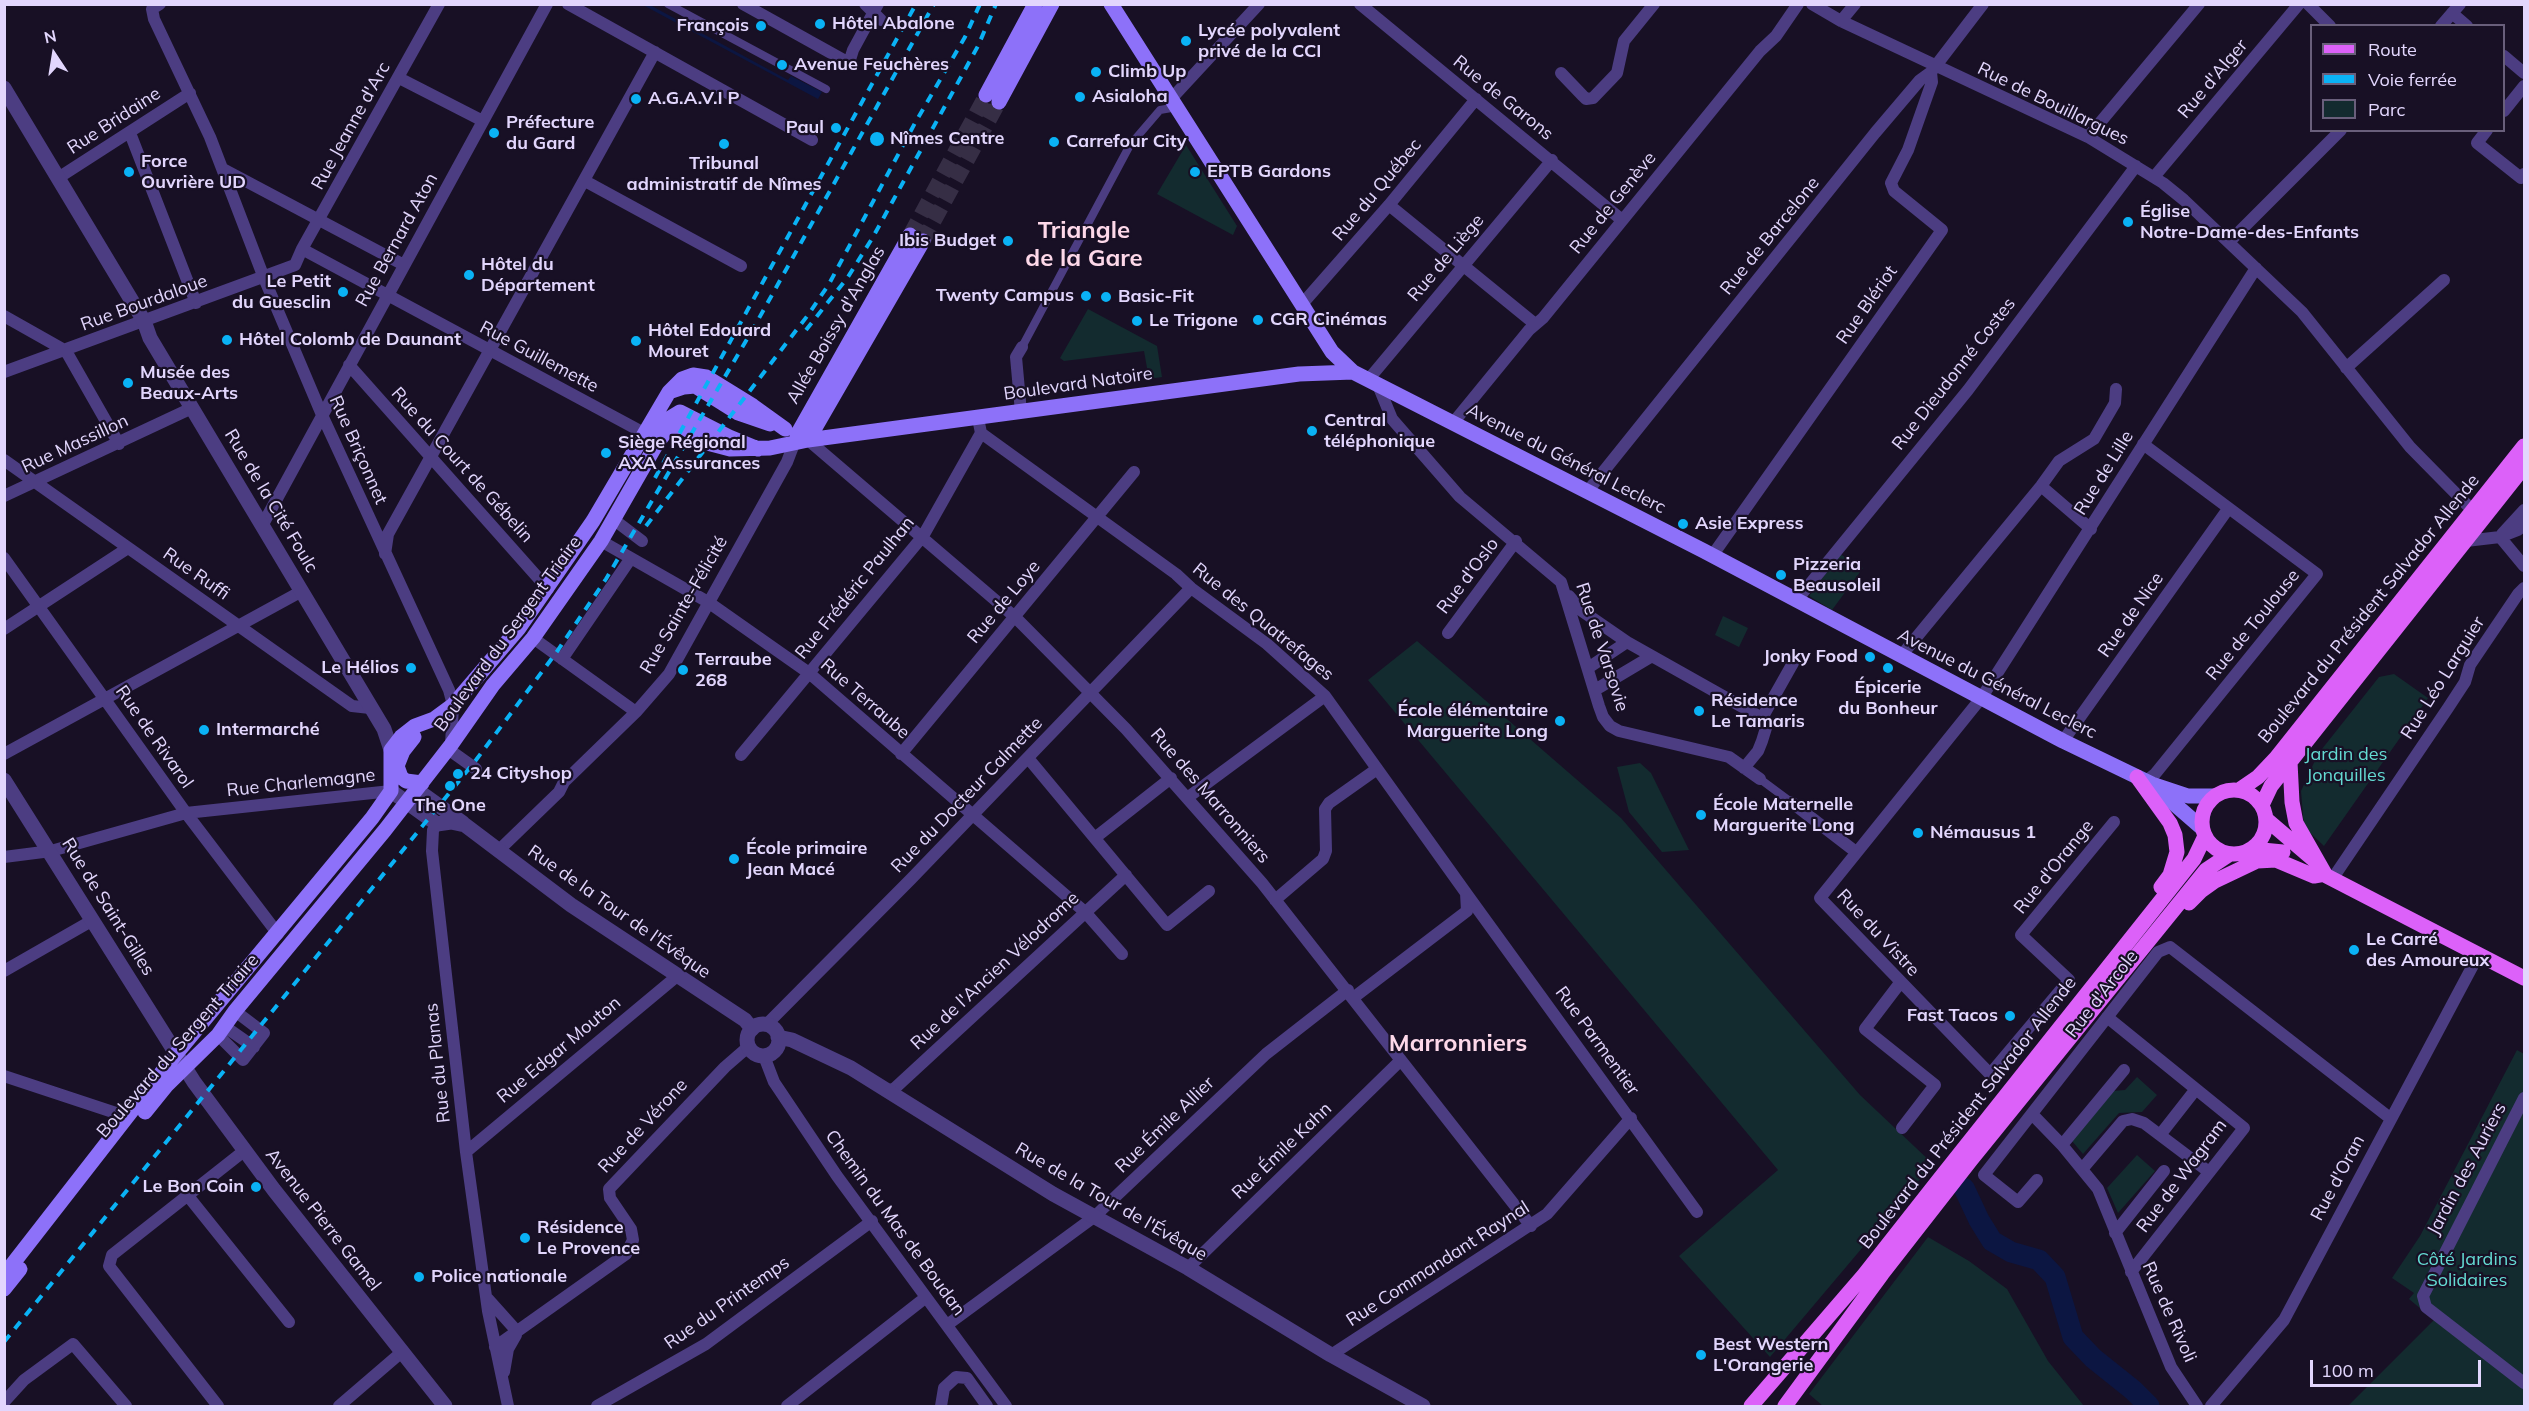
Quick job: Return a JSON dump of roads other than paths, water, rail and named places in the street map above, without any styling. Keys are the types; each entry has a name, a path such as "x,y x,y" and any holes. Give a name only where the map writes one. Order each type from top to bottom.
{"main road":[{"path":"1035,4 992,99 1052,4"},
{"name":"Avenue du Général Leclerc","path":"1112,4 1177,103 1332,352 1353,372 2145,781 2188,796 2214,796"},
{"name":"Allée Boissy d'Anglas","path":"796,437 916,238"},
{"name":"Boulevard Natoire","path":"656,445 667,430 681,426 713,444 742,450 758,449 796,437 978,418 1299,374 1353,372"},
{"name":"Boulevard du Sergent Triaire","path":"392,750 401,737 415,726 434,719 453,705 519,628 593,521 669,392 682,379 693,375 706,377 753,406 796,437"},
{"name":"Boulevard du Sergent Triaire","path":"4,1289 165,1086 221,1031 407,802 493,686 533,638 601,541 656,445 657,438 667,420 680,412 758,449"},
{"name":"Boulevard du Président Salvador Allende","path":"1751,1407 1864,1275 2194,859 2204,832 2204,810 2214,796 2230,790 2239,790 2258,777 2276,758 2524,446"},
{"name":"Boulevard du Président Salvador Allende","path":"1785,1407 1882,1274 1971,1160 2206,870 2230,854 2252,849 2263,836 2264,812 2271,786 2524,467"},
{"path":"397,766 403,751 414,736 434,719"},
{"path":"392,750 401,777 419,786"},
{"path":"391,791 392,750"},
{"path":"2290,762 2292,802 2296,823 2329,876"},
{"path":"2135,934 2142,913 2170,874 2177,852 2175,835 2170,823 2145,781"},
{"name":"Avenue du Général Leclerc","path":"2145,781 2181,809 2204,832"},
{"path":"2239,790 2252,795 2264,812 2329,876"},
{"name":"Boulevard du Sergent Triaire","path":"4,1275 176,1054 278,934 372,818 391,791"},
{"path":"2204,832 2216,848 2230,854"},
{"path":"2252,849 2289,854 2524,978"},
{"path":"1971,1160 2004,1131 2149,951 2201,891 2243,867 2266,860 2276,860 2314,876 2329,876"}],"street":[{"name":"Rue Jeanne d'Arc","path":"296,265 302,249 439,4"},
{"name":"Rue Bernard Aton","path":"262,526 386,294 547,4"},
{"path":"568,4 812,140"},
{"path":"668,4 826,89"},
{"path":"743,4 849,63 853,50 874,11"},
{"path":"1021,412 1016,357 1130,145 1160,110 1177,103 1259,4"},
{"name":"Rue de Garons","path":"1360,4 1622,220"},
{"path":"1561,73 1583,96 1593,98 1620,69 1624,41 1654,4"},
{"name":"Rue de Genève","path":"1453,423 1535,324 1543,318 1760,51 1776,36 1798,4"},
{"name":"Rue de Bouillargues","path":"1812,4 1932,69 2088,138 2154,177 2184,200 2302,312 2410,447 2472,510"},
{"path":"1841,21 1855,4"},
{"name":"Rue de Barcelone","path":"1587,492 1875,133 1932,69 1983,4"},
{"path":"2088,138 2199,4"},
{"name":"Rue d'Alger","path":"2154,177 2299,4"},
{"path":"2308,4 2328,24"},
{"name":"Rue Briçonnet","path":"154,6 154,19 223,169 264,278 322,415 448,690 453,705 449,747"},
{"path":"2443,24 2456,9 2466,24"},
{"path":"385,555 388,534 491,352 655,52"},
{"path":"2505,57 2524,73"},
{"name":"Rue Blériot","path":"1712,556 1942,230 1894,191 1891,183 1908,150 1932,82 1932,69"},
{"path":"399,78 483,122"},
{"path":"2505,110 2524,86"},
{"name":"Rue de la Cité Foulc","path":"4,88 144,321 150,338 384,729 392,750"},
{"name":"Rue Bridaine","path":"58,178 190,93"},
{"name":"Rue du Québec","path":"1303,303 1389,205 1476,99"},
{"path":"2229,242 2339,132"},
{"path":"2485,132 2477,143 2521,178 2524,174"},
{"path":"130,133 196,303"},
{"name":"Rue de Liège","path":"1373,383 1463,265 1552,160"},
{"name":"Rue Dieudonné Costes","path":"1796,601 1968,390 2136,166"},
{"path":"223,169 320,218 404,265"},
{"path":"585,181 741,266"},
{"path":"1389,205 1535,324"},
{"name":"Rue Guillemette","path":"302,249 644,433"},
{"name":"Rue Bourdaloue","path":"4,372 296,265"},
{"name":"Rue de Lille","path":"1982,697 2256,268"},
{"path":"2346,368 2444,280"},
{"path":"4,316 66,351 119,444"},
{"name":"Rue du Court de Gébelin","path":"349,365 548,589"},
{"name":"Rue de Varsovie","path":"1373,383 1392,419 1460,496 1561,582 1603,717 1610,726 1619,731 1729,757 1760,779"},
{"path":"1901,657 2059,461 2094,439 2115,403 2116,388"},
{"name":"Rue Massillon","path":"4,496 192,408"},
{"path":"978,418 981,433"},
{"name":"Rue des Quatrefages","path":"981,433 1176,574 1191,588 1267,644 1325,696 1466,892"},
{"name":"Rue Frédéric Paulhan","path":"741,755 923,536 981,433"},
{"name":"Rue des Marronniers","path":"796,437 923,536 1015,616 1171,778 1275,900 1531,1226"},
{"name":"Rue Sainte-Félicité","path":"498,850 559,792 564,782 636,712 669,674 787,462 796,437"},
{"name":"Rue de Toulouse","path":"2144,444 2317,574 2155,774 2145,781"},
{"name":"Rue Ruffi","path":"4,460 352,706 370,708"},
{"name":"Rue de Loye","path":"901,754 1134,472"},
{"path":"2041,486 2091,529"},
{"name":"Rue de Nice","path":"2064,741 2228,509"},
{"path":"2500,537 2524,510"},
{"path":"613,519 642,542"},
{"path":"2466,541 2500,537 2524,525"},
{"path":"2500,537 2524,566"},
{"name":"Rue Terraube","path":"601,541 708,602 809,674 1085,912 1122,954"},
{"name":"Rue d'Oslo","path":"1448,633 1516,542"},
{"path":"4,629 128,548"},
{"name":"Rue de Rivarol","path":"4,558 186,813 278,934"},
{"path":"562,660 631,558"},
{"name":"Rue du Docteur Calmette","path":"759,1027 972,816 1191,588"},
{"name":"Rue Léo Larguier","path":"2329,876 2465,682 2470,665 2524,588"},
{"path":"4,754 302,591"},
{"path":"1566,593 1582,611 1628,642 1762,718 1766,728 1762,741 1758,751 1744,768"},
{"path":"533,638 636,712"},
{"path":"1588,668 1628,642"},
{"path":"1600,687 1652,656"},
{"path":"1762,718 1793,663"},
{"path":"1187,798 1325,696"},
{"name":"Rue du Vistre","path":"1982,697 1820,898 1990,1074"},
{"path":"449,747 476,769"},
{"path":"1028,758 1167,925 1209,891"},
{"path":"1275,900 1323,859 1326,851 1325,809 1329,803 1377,769"},
{"path":"1096,837 1171,778"},
{"path":"1760,779 1856,852"},
{"name":"Rue de Saint-Gilles","path":"4,780 51,851 176,1054"},
{"name":"Rue de la Tour de l'Évêque","path":"419,786 465,825 571,905 676,977 759,1027"},
{"path":"391,791 437,824 451,822 465,825"},
{"name":"Rue Charlemagne","path":"4,857 51,851 186,813 391,791"},
{"name":"Rue d'Orange","path":"1990,1074 2069,980 2021,935 2114,822"},
{"name":"Rue du Planas","path":"437,824 433,830 432,851 466,1152 495,1347 508,1407"},
{"name":"Rue de l'Ancien Vélodrome","path":"888,1091 895,1088 1126,875"},
{"path":"1350,994 1467,912 1466,892"},
{"name":"Rue Parmentier","path":"1466,892 1697,1212"},
{"path":"4,971 93,920"},
{"name":"Rue d'Arcole","path":"2037,1180 2018,1202 1984,1175 2158,952 2170,947 2390,1118"},
{"name":"Rue d'Oran","path":"2211,1407 2284,1320 2479,954"},
{"name":"Rue Edgar Mouton","path":"466,1152 676,977"},
{"path":"1900,983 1865,1029 1935,1085 1902,1128"},
{"name":"Rue Émile Allier","path":"947,1325 1094,1217 1266,1054 1350,994"},
{"path":"221,1031 243,1060 264,1033 235,1011"},
{"name":"Rue de Wagram","path":"2107,1017 2244,1128 2131,1272"},
{"path":"759,1027 774,1029 778,1037 773,1052 764,1056 755,1054 748,1047 747,1037 759,1027"},
{"path":"221,1031 254,1047"},
{"name":"Rue de la Tour de l'Évêque","path":"778,1037 792,1040 851,1068 1094,1217 1188,1268 1331,1355 1423,1407"},
{"name":"Rue de Vérone","path":"495,1347 626,1254 633,1240 631,1229 610,1198 609,1189 725,1067 748,1047"},
{"name":"Avenue Pierre Gamel","path":"176,1054 244,1151 445,1407"},
{"name":"Chemin du Mas de Boudan","path":"764,1056 774,1082 834,1170 1006,1407"},
{"name":"Rue Émile Kahn","path":"1188,1268 1401,1060"},
{"path":"2062,1145 2124,1070"},
{"path":"4,1076 128,1117"},
{"path":"2160,1135 2196,1089"},
{"name":"Jardin des Auriers","path":"2524,1098 2423,1296 2426,1308 2524,1383"},
{"name":"Rue de Rivoli","path":"2032,1114 2083,1168 2098,1189 2171,1367 2197,1407"},
{"name":"Rue Commandant Raynal","path":"1331,1355 1547,1214 1631,1118"},
{"path":"2083,1168 2123,1121 2132,1119 2160,1135 2209,1172"},
{"path":"218,1407 109,1266 111,1255 244,1151"},
{"path":"2115,1233 2164,1171"},
{"path":"188,1196 289,1322"},
{"name":"Rue du Printemps","path":"597,1407 706,1344 872,1221"},
{"path":"787,1407 925,1298"},
{"path":"488,1299 514,1328 519,1330 508,1349 504,1382"},
{"path":"4,1402 24,1380 73,1344 126,1407"},
{"path":"339,1407 403,1351"},
{"path":"941,1407 944,1388 956,1377 967,1378 987,1407"}],"waterway":[{"path":"1964,1188 1992,1241 2011,1252 2039,1260 2055,1277 2073,1337 2093,1358 2149,1406"}],"tunnel":[{"path":"910,235 986,95"},
{"path":"923,241 999,102"}],"railway":[{"path":"655,478 916,4"},
{"path":"4,1342 476,760 556,653 606,579 753,329 934,4"},
{"path":"646,526 808,315 829,284 915,123 965,37 980,4"},
{"path":"806,330 848,277 873,237 978,46 996,4"}],"place":[{"name":"Hôtel Abalone","path":"820,24"},
{"name":"François","path":"761,26"},
{"name":"Lycée polyvalent privé de la CCI","path":"1186,41"},
{"name":"Avenue Feuchères","path":"782,65"},
{"name":"Climb Up","path":"1096,72"},
{"name":"Asialoha","path":"1080,97"},
{"name":"A.G.A.V.I P","path":"636,99"},
{"name":"Paul","path":"836,128"},
{"name":"Préfecture du Gard","path":"494,133"},
{"name":"Nîmes Centre","path":"877,139"},
{"name":"Carrefour City","path":"1054,142"},
{"name":"Tribunal administratif de Nîmes","path":"724,144"},
{"name":"Force Ouvrière UD","path":"129,172"},
{"name":"EPTB Gardons","path":"1195,172"},
{"name":"Église Notre-Dame-des-Enfants","path":"2128,222"},
{"name":"Ibis Budget","path":"1008,241"},
{"name":"Hôtel du Département","path":"469,275"},
{"name":"Le Petit du Guesclin","path":"343,292"},
{"name":"Twenty Campus","path":"1086,296"},
{"name":"Basic-Fit","path":"1106,297"},
{"name":"CGR Cinémas","path":"1258,320"},
{"name":"Le Trigone","path":"1137,321"},
{"name":"Hôtel Colomb de Daunant","path":"227,340"},
{"name":"Hôtel Edouard Mouret","path":"636,341"},
{"name":"Musée des Beaux-Arts","path":"128,383"},
{"name":"Central téléphonique","path":"1312,431"},
{"name":"Siège Régional AXA Assurances","path":"606,453"},
{"name":"Asie Express","path":"1683,524"},
{"name":"Pizzeria Beausoleil","path":"1781,575"},
{"name":"Jonky Food","path":"1870,657"},
{"name":"Le Hélios","path":"411,668"},
{"name":"Épicerie du Bonheur","path":"1888,668"},
{"name":"Terraube 268","path":"683,670"},
{"name":"Résidence Le Tamaris","path":"1699,711"},
{"name":"École élémentaire Marguerite Long","path":"1560,721"},
{"name":"Intermarché","path":"204,730"},
{"name":"24 Cityshop","path":"458,774"},
{"name":"The One","path":"450,786"},
{"name":"École Maternelle Marguerite Long","path":"1701,815"},
{"name":"Némausus 1","path":"1918,833"},
{"name":"École primaire Jean Macé","path":"734,859"},
{"name":"Le Carré des Amoureux","path":"2354,950"},
{"name":"Fast Tacos","path":"2010,1016"},
{"name":"Le Bon Coin","path":"256,1187"},
{"name":"Résidence Le Provence","path":"525,1238"},
{"name":"Police nationale","path":"419,1277"},
{"name":"Best Western L'Orangerie","path":"1701,1355"}],"district":[{"name":"Triangle de la Gare","path":"1084,245"},
{"name":"Marronniers","path":"1458,1044"}],"park label":[{"name":"Jardin des Jonquilles","path":"2346,765"},
{"name":"Côté Jardins Solidaires","path":"2467,1270"}]}
